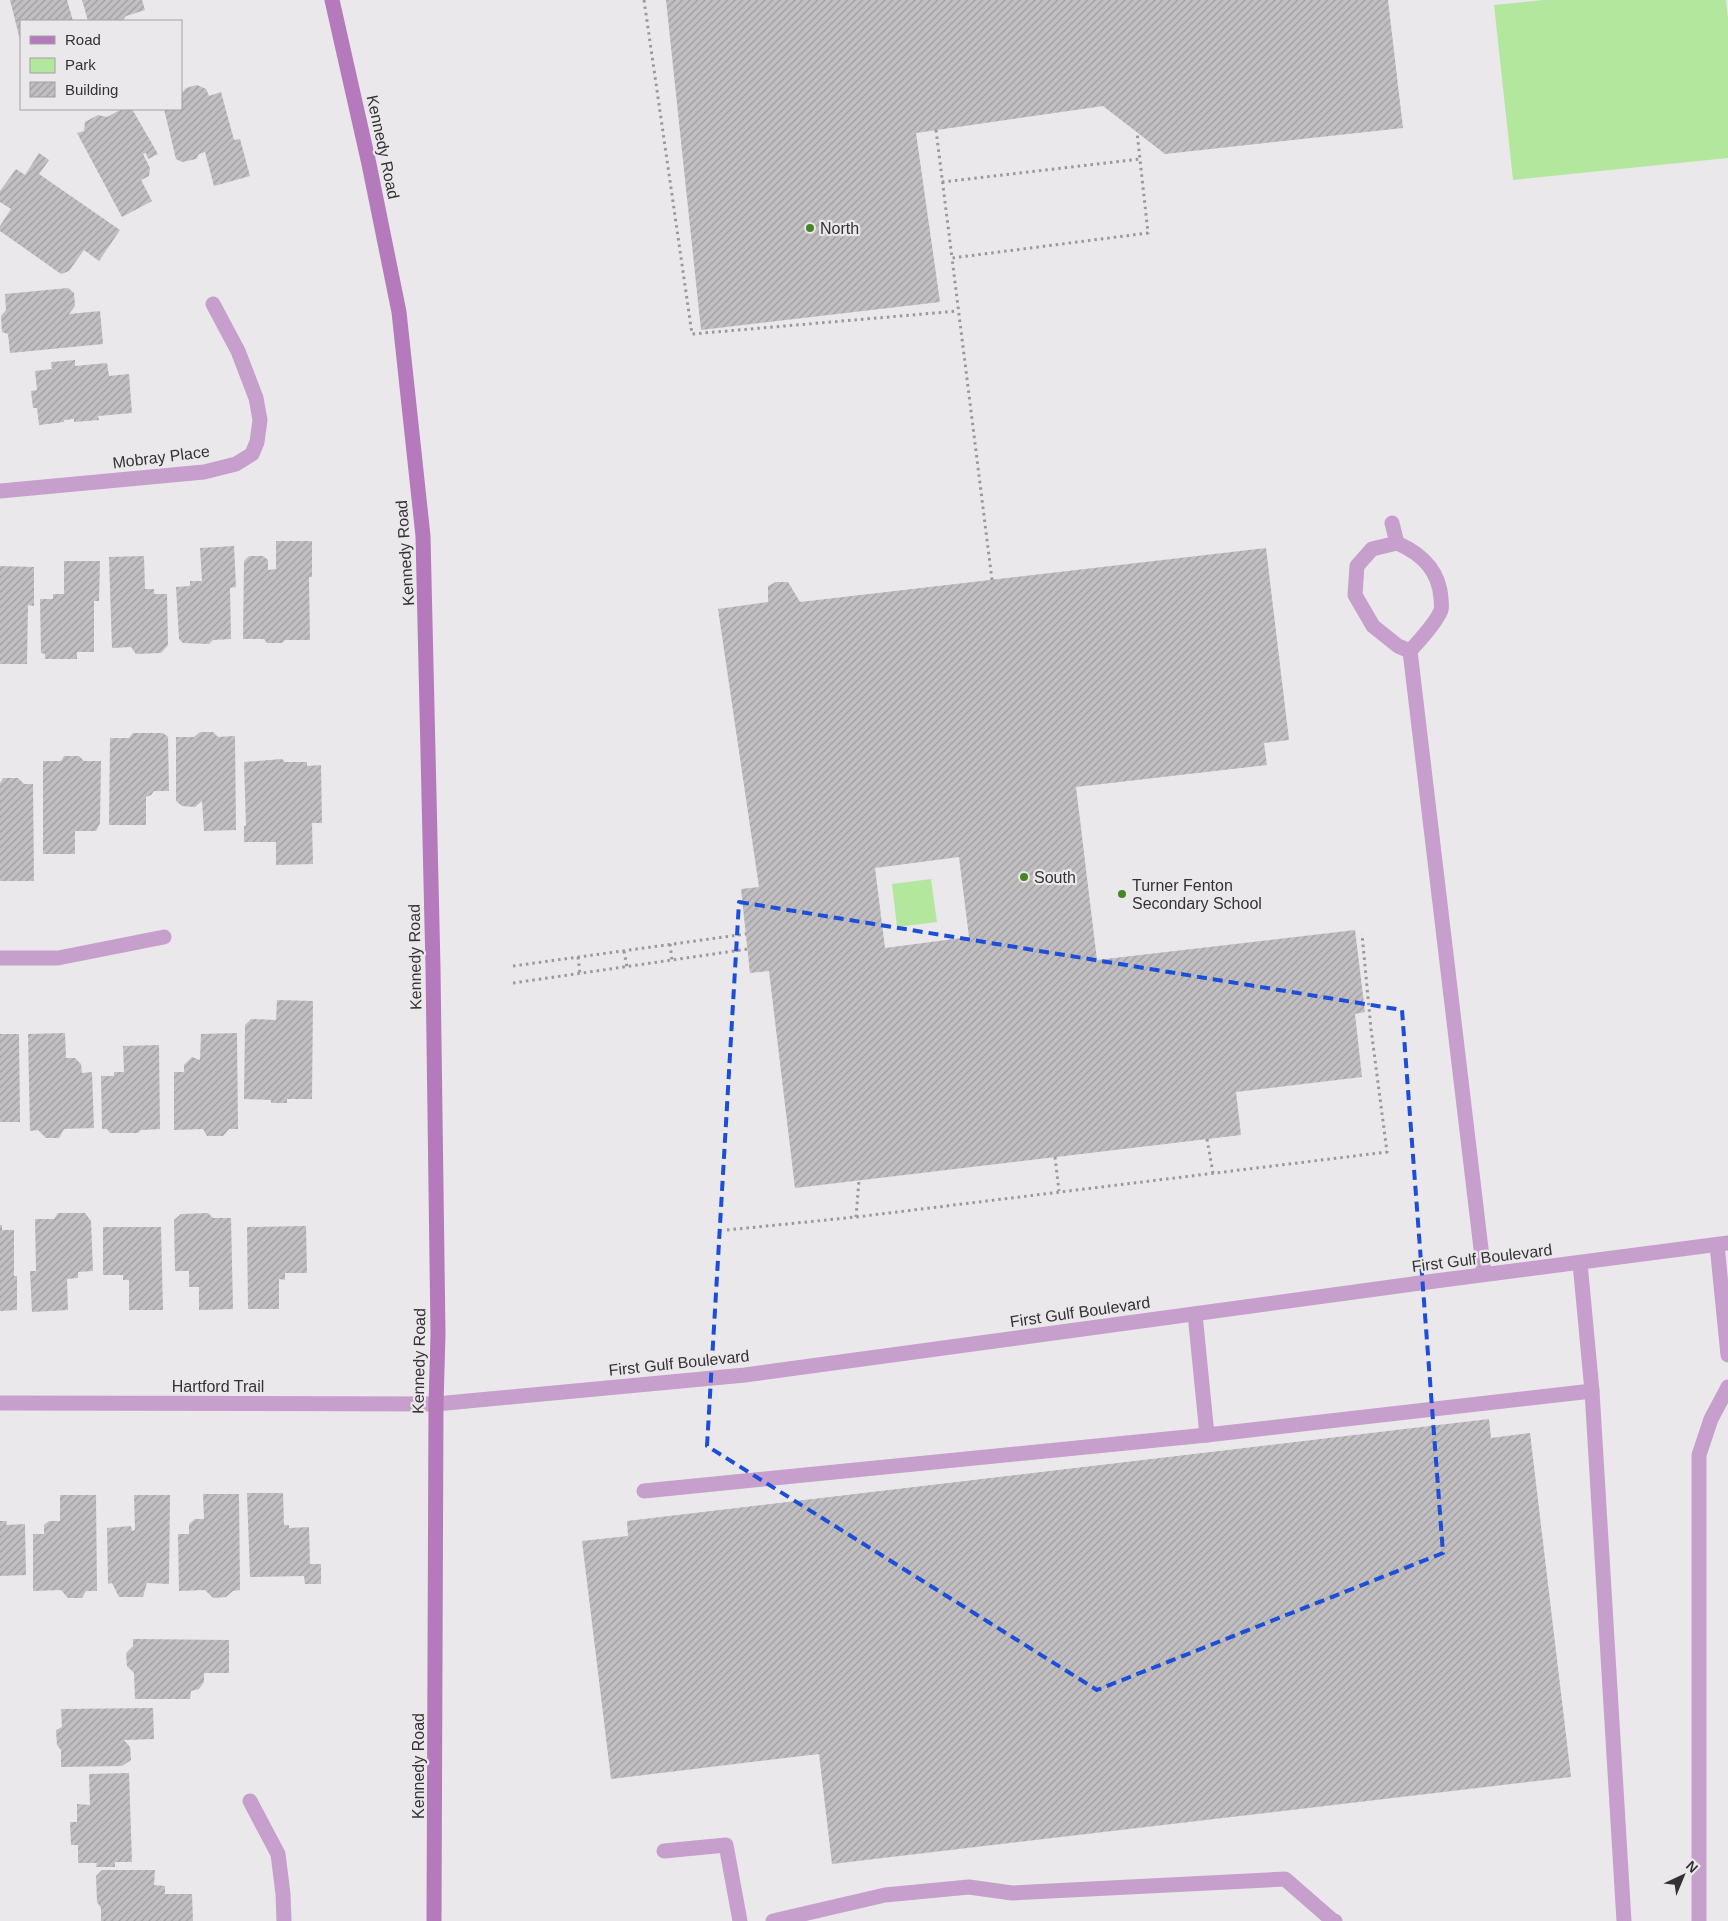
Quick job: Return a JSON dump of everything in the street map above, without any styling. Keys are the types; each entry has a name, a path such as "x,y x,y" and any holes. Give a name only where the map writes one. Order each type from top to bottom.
{"main road":[{"name":"Kennedy Road","path":"332,0 369,164 399,312 423,536 433,976 438,1334 436,1404 434,1921"}],"street":[{"name":"Mobray Place","path":"0,491 204,472 236,464 252,454 260,420 256,398 238,352 213,304"},
{"path":"1392,523 1397,543"},
{"path":"1397,543 1412,550 1429,564 1440,584 1442,609 1425,636 1410,650 1398,646 1373,626 1355,595 1357,566 1372,549 1397,543"},
{"path":"1410,650 1484,1274"},
{"path":"0,958 58,958 164,937"},
{"name":"First Gulf Boulevard","path":"436,1404 745,1375 1484,1274 1580,1264 1722,1244"},
{"path":"1722,1244 1728,1355"},
{"path":"1580,1264 1592,1391 1624,1921"},
{"path":"1195,1314 1207,1435"},
{"path":"1699,1921 1699,1455 1711,1419 1728,1387"},
{"path":"644,1491 1207,1435 1592,1391"},
{"name":"Hartford Trail","path":"0,1403 436,1404"},
{"path":"250,1800 278,1854 284,1921"},
{"path":"664,1851 726,1845 740,1921"},
{"path":"773,1921 885,1895 959,1888 1012,1893 1285,1879 1335,1921"}],"path":[{"path":"644,0 692,334 958,311"},
{"path":"936,130 992,580"},
{"path":"952,258 1148,233 1137,132"},
{"path":"942,182 1140,159"},
{"path":"513,966 746,934"},
{"path":"727,1230 1387,1152 1371,1029 1362,934"},
{"path":"670,944 672,960"},
{"path":"513,983 748,949"},
{"path":"624,951 627,967"},
{"path":"578,957 580,974"},
{"path":"1207,1139 1213,1173"},
{"path":"1056,1157 1059,1191"},
{"path":"856,1216 859,1180"}],"highlighted area":[{"path":"739,902 1402,1010 1443,1553 1097,1690 707,1446"}],"green space":[{"path":"1543,0 1726,0 1728,19 1728,158 1513,180 1494,5"},
{"path":"931,879 937,922 897,927 892,884"}],"building":[{"path":"10,0 67,0 73,20 20,20 20,40"},
{"path":"82,0 142,0 145,10 126,16 123,20 88,20"},
{"name":"North","path":"666,0 1388,0 1403,128 1165,154 1103,106 916,133 940,302 701,330"},
{"path":"197,85 206,89 209,96 221,92 234,140 240,139 250,176 214,186 205,152 199,154 196,159 182,162 176,159 164,110 182,110 182,93 186,88"},
{"path":"120,110 133,110 158,154 148,159 146,153 143,154 150,168 149,176 141,180 152,201 122,217 77,133 84,131 85,122 98,115 107,117"},
{"path":"39,153 49,160 39,174 120,230 99,261 84,250 69,271 61,274 0,231 0,226 11,209 0,202 0,191 16,169 25,175"},
{"path":"68,288 74,293 75,306 69,314 100,311 103,344 10,353 8,334 2,332 1,316 6,310 5,294"},
{"path":"75,360 75,366 107,363 109,376 129,374 132,413 98,416 99,420 74,422 74,419 39,425 37,408 33,408 31,391 37,390 35,371 52,369 51,362"},
{"path":"276,541 312,541 312,577 309,577 310,640 285,640 282,643 267,643 264,639 243,639 244,561 249,556 263,556 268,560 268,570 276,569"},
{"path":"234,546 236,587 230,588 231,639 213,640 209,644 183,643 179,639 176,587 190,586 190,581 202,581 200,548"},
{"name":"South","path":"1266,548 1289,740 1264,743 1267,765 1076,787 1097,960 1355,930 1365,1012 1355,1014 1362,1077 1236,1092 1241,1135 795,1188 769,971 750,973 741,889 759,887 718,609 768,602 768,586 776,582 788,582 800,602","holes":["959,857 969,937 885,948 875,868"]},
{"path":"144,556 145,589 154,589 154,594 167,594 168,645 161,653 136,654 131,647 112,648 109,557"},
{"path":"64,561 100,561 99,601 94,601 94,652 77,652 77,659 45,659 45,654 41,653 40,599 53,599 53,594 64,594"},
{"path":"0,566 34,567 34,606 28,605 27,664 0,664"},
{"path":"200,732 213,732 218,737 235,736 236,830 204,831 202,801 195,807 182,806 176,801 176,737 194,737"},
{"path":"133,733 163,733 168,737 169,791 154,791 146,797 146,825 109,825 110,738 129,738"},
{"path":"64,756 79,756 84,761 101,761 100,823 96,831 75,831 75,854 43,854 43,761 61,761"},
{"path":"282,759 285,762 307,762 307,766 321,765 322,823 312,823 313,864 276,865 276,842 244,842 244,826 246,826 244,762"},
{"path":"3,778 18,778 24,784 33,784 34,881 0,881 0,783"},
{"path":"277,1000 313,1001 312,1099 287,1099 287,1103 271,1103 271,1100 244,1099 245,1025 251,1019 276,1020"},
{"path":"65,1033 66,1058 75,1058 81,1064 82,1073 92,1072 94,1128 64,1129 59,1138 46,1138 38,1130 30,1131 28,1034"},
{"path":"237,1033 238,1129 229,1129 223,1136 207,1136 203,1129 174,1130 174,1072 184,1072 184,1065 192,1057 200,1060 201,1034"},
{"path":"0,1034 19,1034 20,1122 0,1122"},
{"path":"159,1045 160,1129 141,1130 138,1133 110,1133 107,1129 102,1129 101,1076 114,1076 114,1072 124,1072 123,1046"},
{"path":"58,1213 85,1213 91,1221 93,1271 78,1272 78,1278 67,1279 68,1310 32,1312 30,1271 36,1271 35,1219 54,1219"},
{"path":"208,1213 213,1218 231,1218 233,1309 199,1310 199,1287 189,1287 189,1271 175,1271 174,1220 181,1214"},
{"path":"0,1225 2,1225 2,1230 14,1230 14,1276 17,1276 17,1310 0,1311"},
{"path":"306,1226 307,1273 285,1273 285,1280 279,1279 279,1309 248,1309 247,1227"},
{"path":"103,1227 161,1227 163,1310 129,1310 129,1280 123,1280 123,1275 103,1275"},
{"path":"1489,1419 1491,1438 1530,1433 1571,1777 832,1864 819,1754 611,1779 582,1541 628,1536 627,1521"},
{"path":"247,1493 283,1493 284,1525 289,1525 289,1528 309,1527 310,1564 321,1564 321,1584 305,1584 304,1576 250,1577"},
{"path":"203,1494 239,1494 240,1590 233,1591 226,1597 213,1598 205,1590 179,1591 178,1534 189,1534 189,1524 195,1519 204,1519"},
{"path":"60,1495 96,1495 97,1591 86,1591 82,1598 68,1598 61,1590 33,1591 33,1534 44,1534 44,1525 49,1521 60,1521"},
{"path":"134,1495 170,1495 169,1584 147,1583 143,1597 119,1597 112,1583 108,1584 107,1528 131,1526 132,1531 135,1530"},
{"path":"0,1521 7,1521 6,1525 25,1524 26,1575 0,1576"},
{"path":"133,1639 229,1640 229,1673 204,1673 204,1682 199,1689 191,1691 190,1699 135,1699 134,1673 127,1666 126,1653 133,1646"},
{"path":"153,1708 154,1739 124,1740 130,1747 131,1760 122,1766 61,1767 61,1750 57,1745 56,1730 62,1727 61,1709"},
{"path":"129,1773 132,1862 115,1862 115,1867 96,1867 97,1863 78,1863 78,1845 71,1845 70,1822 77,1822 77,1804 90,1805 89,1774"},
{"path":"102,1870 155,1870 154,1885 165,1886 165,1894 192,1894 193,1921 101,1921 101,1908 97,1902 96,1876"}],"place":[{"name":"North","path":"810,228"},
{"name":"South","path":"1024,877"},
{"name":"Turner Fenton Secondary School","path":"1122,894"}]}
